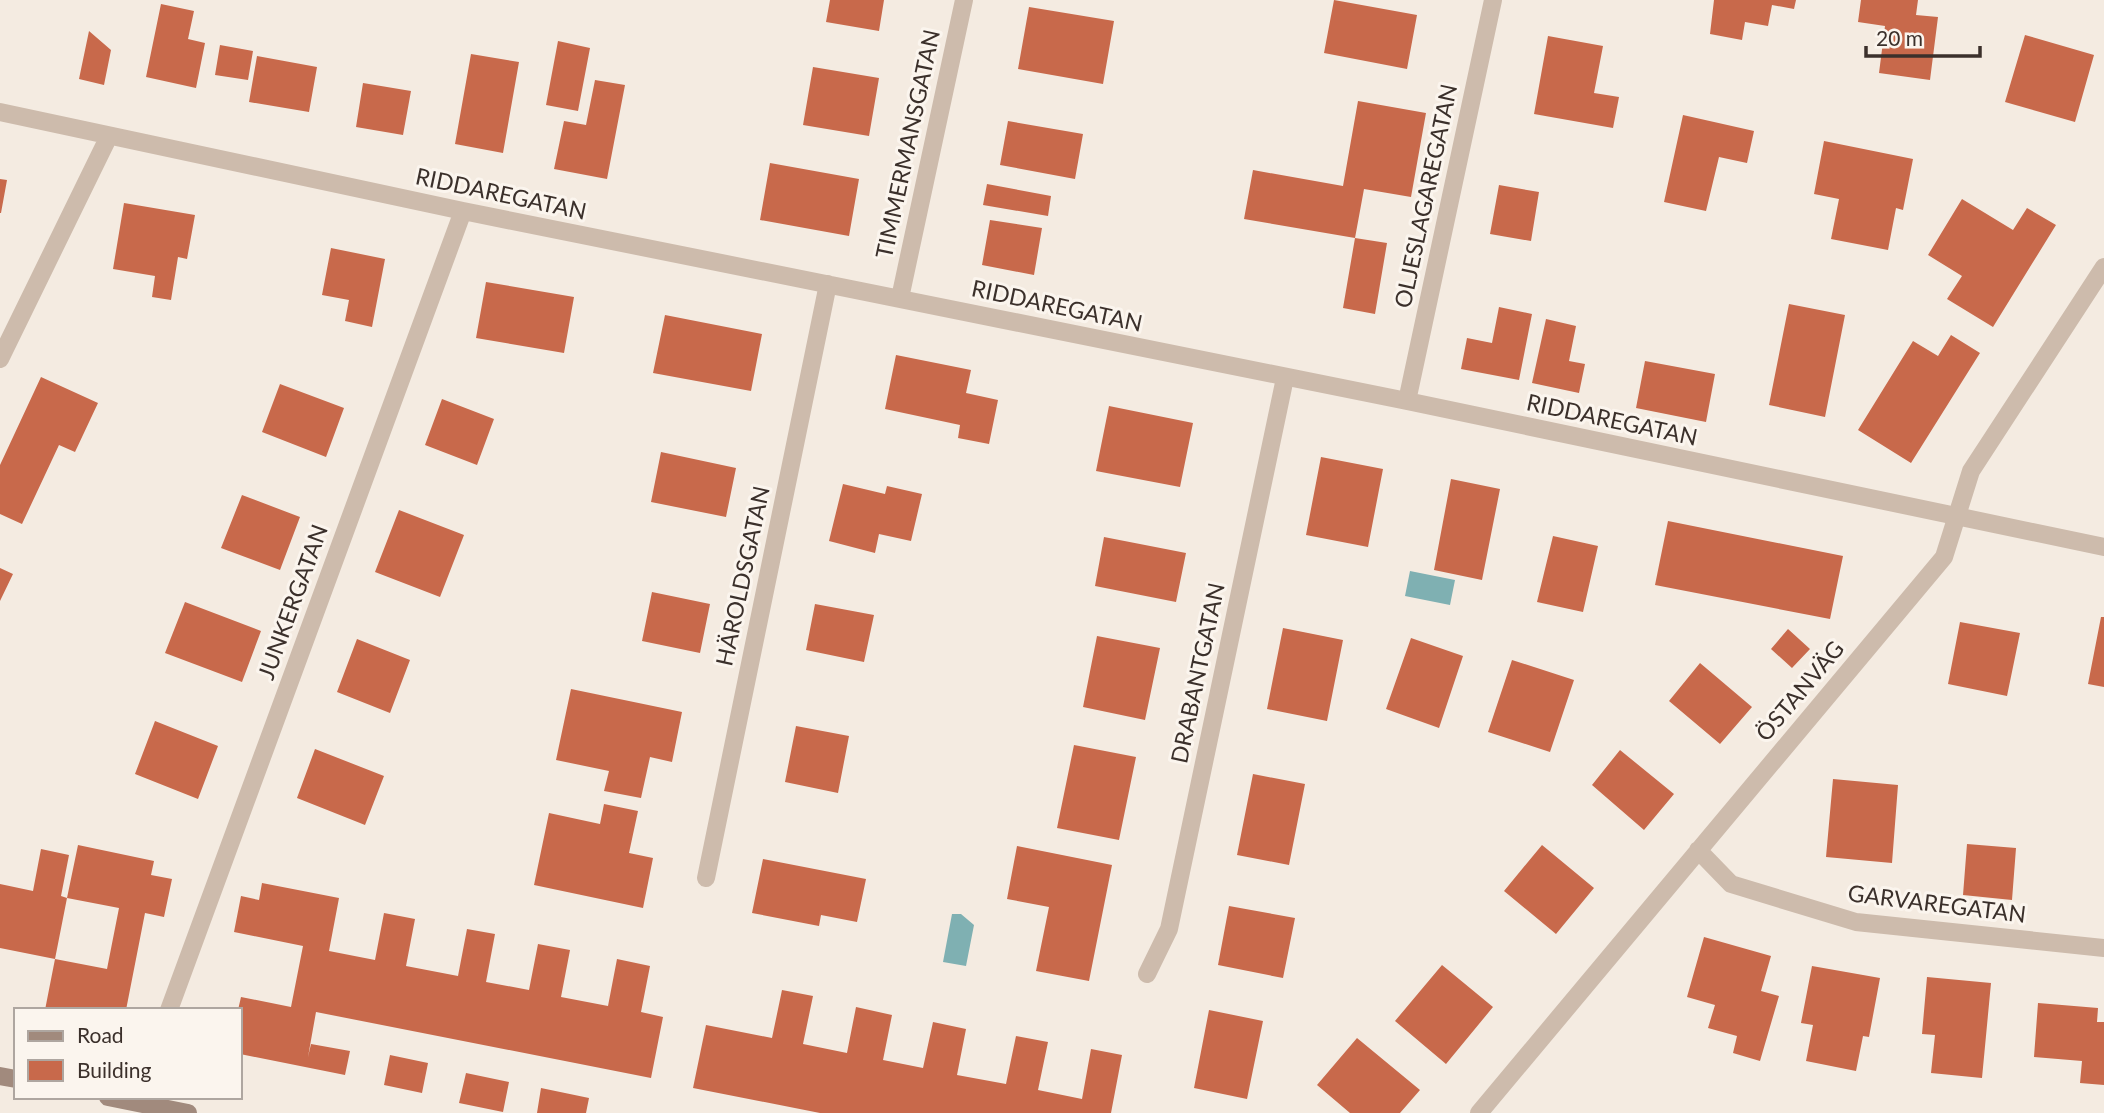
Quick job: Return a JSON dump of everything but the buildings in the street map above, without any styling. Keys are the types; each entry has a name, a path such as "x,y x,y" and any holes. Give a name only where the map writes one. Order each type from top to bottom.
{"street":[{"name":"TIMMERMANSGATAN","path":"900,298 964,0"},
{"name":"OLJESLAGAREGATAN","path":"1408,401 1493,0"},
{"name":"RIDDAREGATAN","path":"0,112 463,211 1408,401 2104,547"},
{"path":"0,359 109,136"},
{"name":"JUNKERGATAN","path":"170,1008 463,211"},
{"name":"ÖSTANVÄG","path":"1479,1113 1944,557 1971,471 2104,267"},
{"name":"HÄROLDSGATAN","path":"706,877 828,284"},
{"name":"DRABANTGATAN","path":"1147,974 1169,929 1286,378"},
{"name":"GARVAREGATAN","path":"1698,850 1731,884 1856,922 2104,948"},
{"path":"135,1100 188,1113"}],"water":[{"path":"1410,571 1455,580 1450,605 1405,596"},
{"path":"952,914 961,914 974,925 966,966 943,962"}]}
